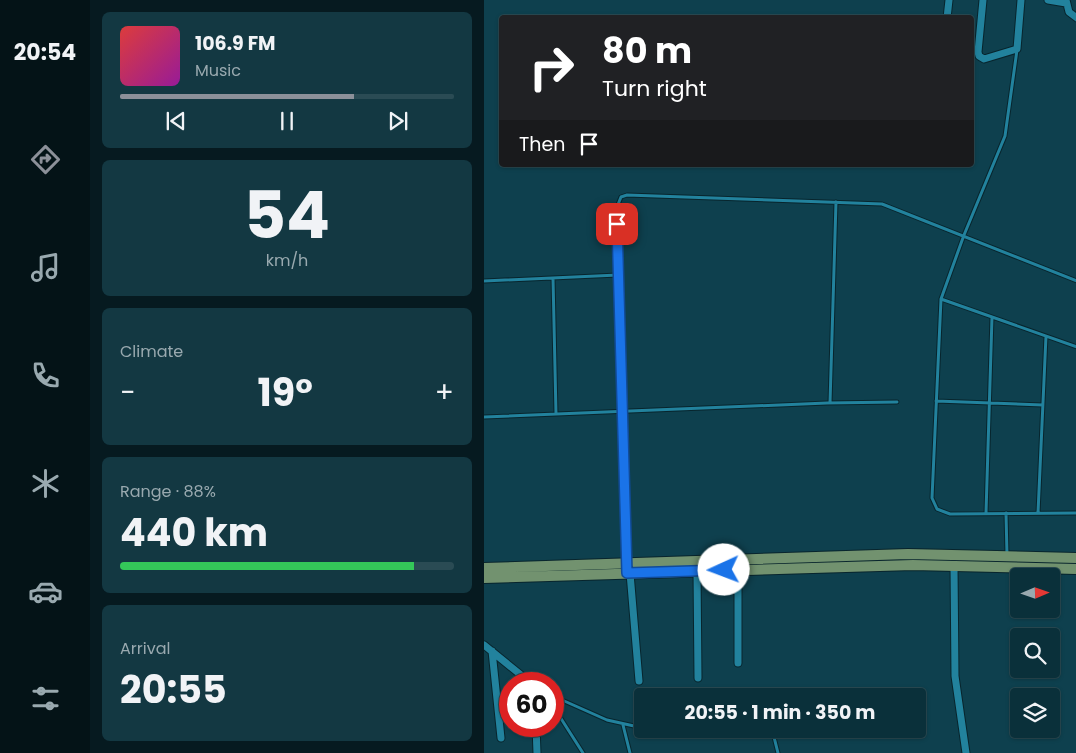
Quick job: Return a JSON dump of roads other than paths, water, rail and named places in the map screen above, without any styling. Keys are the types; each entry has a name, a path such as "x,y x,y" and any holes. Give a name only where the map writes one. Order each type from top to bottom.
{"main road":[{"path":"484,578 908,554 1076,558"},
{"path":"484,568 697,571 954,566 1076,569"}],"street":[{"path":"947,15 949,0"},
{"path":"983,0 979,56 984,59 1017,49 1021,0"},
{"path":"1048,0 1066,2 1069,12 1076,18"},
{"path":"954,566 955,676 966,753"},
{"path":"628,570 639,681"},
{"path":"738,570 738,663"},
{"path":"697,571 698,678"},
{"path":"484,645 517,672"},
{"path":"492,651 501,738"},
{"path":"536,737 537,753"}],"lane":[{"path":"1017,49 1007,130 964,235 941,299 933,502 942,513 1076,513"},
{"path":"628,570 616,207 621,197 627,194 882,204 1076,281"},
{"path":"830,403 836,202"},
{"path":"484,281 618,275"},
{"path":"553,278 556,414"},
{"path":"941,299 1076,347"},
{"path":"986,513 992,317"},
{"path":"1038,513 1046,336"},
{"path":"936,401 1042,405"},
{"path":"484,417 897,402"},
{"path":"1006,513 1007,555"},
{"path":"564,701 623,725 634,727"},
{"path":"564,723 583,753"},
{"path":"623,725 630,753"},
{"path":"774,738 778,753"}]}
